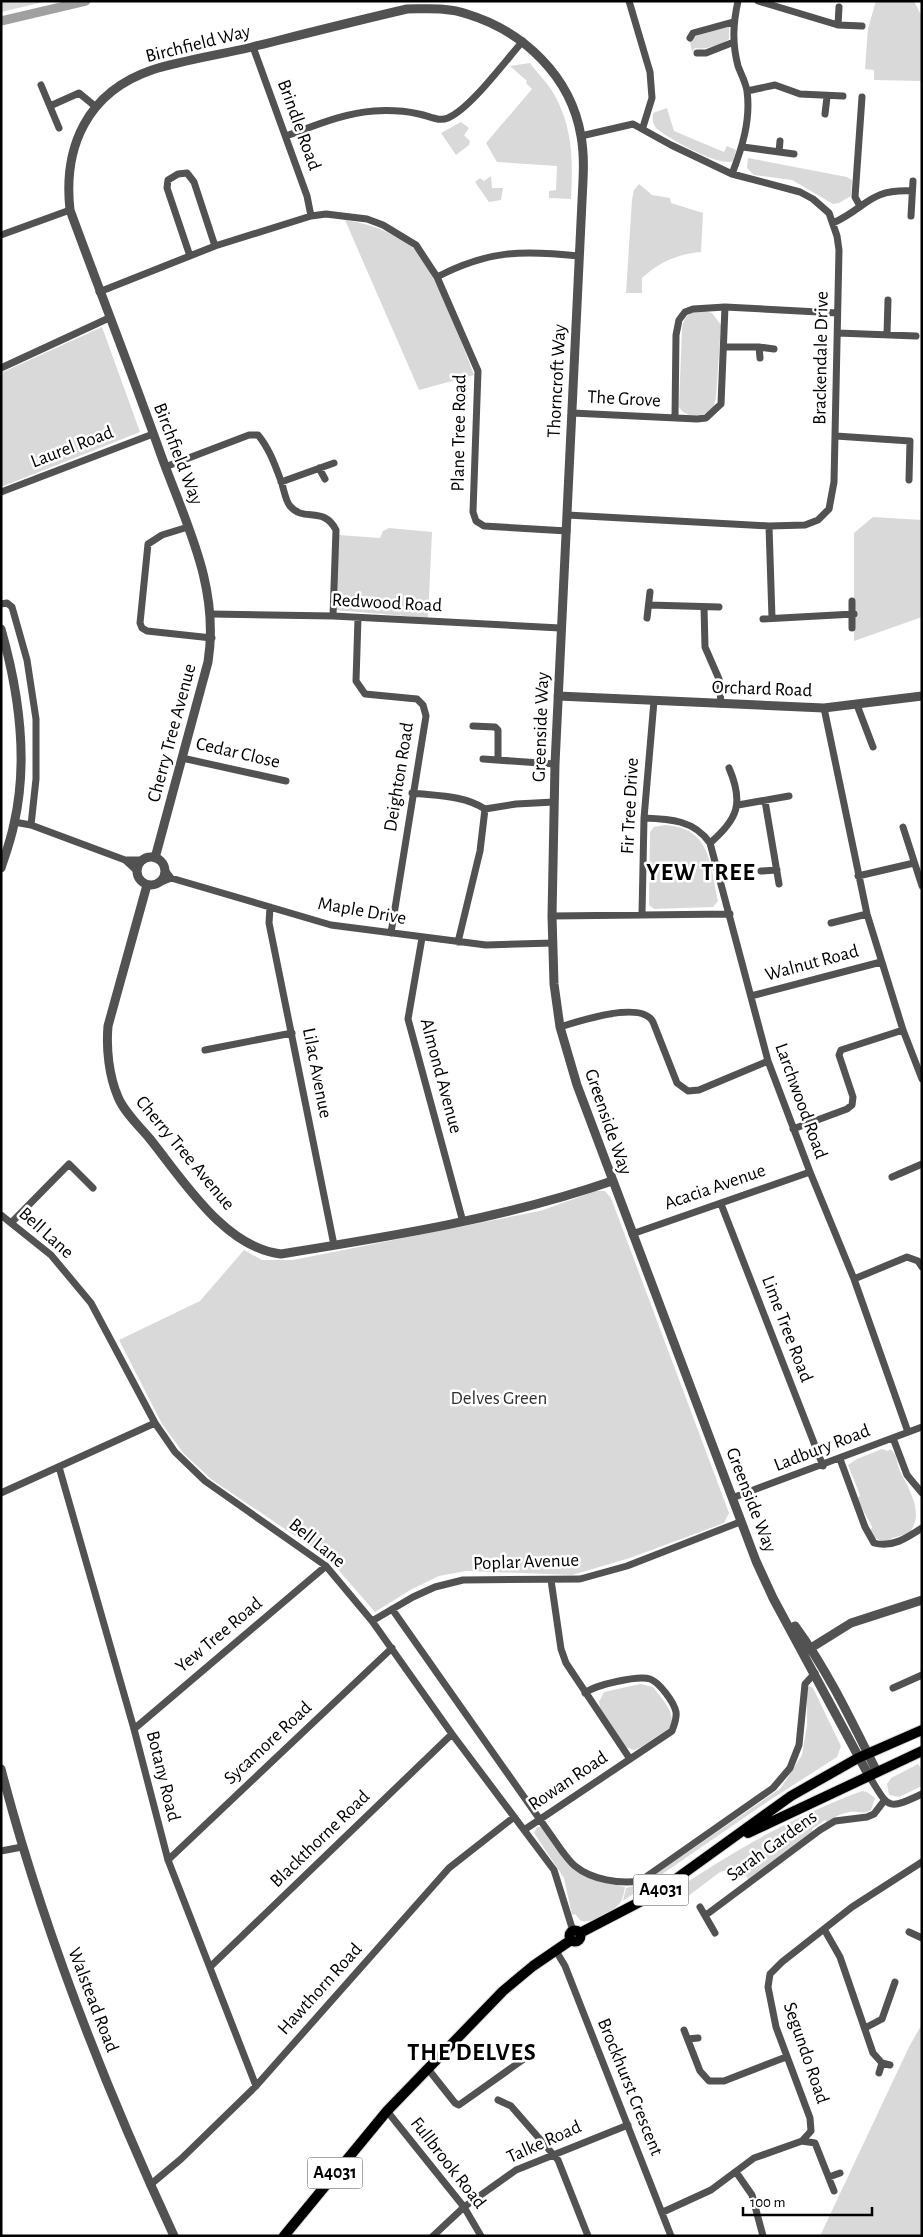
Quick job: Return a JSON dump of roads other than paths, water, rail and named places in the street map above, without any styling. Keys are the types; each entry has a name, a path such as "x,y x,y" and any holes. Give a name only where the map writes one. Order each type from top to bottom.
{"main road":[{"name":"A4031","path":"284,2236 387,2111 503,1991 533,1966 556,1952 574,1935 655,1894 791,1796 863,1755 922,1730"},
{"name":"A4031","path":"731,1841 922,1751"}],"street":[{"path":"629,1 650,72 652,98 643,127"},
{"path":"732,174 743,147 747,120 747,91 738,66 734,42 733,22 738,1"},
{"path":"758,1 838,25 862,26"},
{"path":"838,25 839,7"},
{"name":"Birchfield Way","path":"211,614 208,584 188,526 99,292 70,210 67,186 69,162 83,124 96,107 111,92 152,70 407,10 431,9 466,13 500,27 523,41 539,55 558,80 575,115 581,136"},
{"path":"690,38 693,33 733,22"},
{"path":"286,136 326,121 373,111 401,111 421,114 435,120 449,118 470,100 523,41"},
{"path":"697,53 706,53 734,42"},
{"name":"Brindle Road","path":"253,46 307,196 311,216"},
{"path":"41,85 59,128"},
{"path":"747,91 775,85 800,94 827,97 843,96"},
{"path":"50,106 79,93 96,107"},
{"path":"825,114 827,97"},
{"path":"860,206 855,197 862,97"},
{"path":"581,136 633,124 643,127 671,145 732,174 800,192 829,213 834,223 876,195 891,190 912,191"},
{"name":"Thorncroft Way","path":"560,628 567,531 579,256 583,162 581,136"},
{"path":"780,141 780,152"},
{"path":"743,147 794,154"},
{"path":"190,256 167,188 168,180 178,174 187,173 194,182 215,246"},
{"path":"911,216 913,181"},
{"path":"1,235 70,210"},
{"name":"Plane Tree Road","path":"99,292 215,246 311,216 326,214 367,218 383,225 416,245 437,277 478,371 473,512 476,521 484,526 567,531"},
{"name":"Brackendale Drive","path":"567,515 769,526 805,525 818,520 829,509 834,482 838,333 839,250 834,223"},
{"path":"437,277 462,264 495,256 530,251 579,256"},
{"path":"887,334 888,300"},
{"name":"The Grove","path":"572,412 706,418 721,404 725,347 725,307"},
{"name":"The Grove","path":"675,417 676,335 679,320 685,312 693,308 725,307 837,313"},
{"path":"1,368 110,318"},
{"path":"838,333 916,336"},
{"path":"725,347 774,349"},
{"path":"759,347 760,358"},
{"name":"Laurel Road","path":"1,492 154,434"},
{"path":"166,467 249,435 258,435 272,458 290,506 299,513 322,515 331,521 336,530 333,616"},
{"path":"836,436 910,441 909,480"},
{"path":"281,482 334,463"},
{"path":"319,468 325,479"},
{"path":"188,526 162,535 148,544 140,623 142,628 147,631 212,638"},
{"path":"769,526 772,618"},
{"path":"647,618 650,592"},
{"path":"852,601 854,614 852,628"},
{"path":"1,604 7,603 12,607 33,693 37,750 31,825"},
{"path":"649,605 719,607"},
{"path":"704,607 705,647 720,679 720,704"},
{"name":"Redwood Road","path":"211,614 333,616 560,628"},
{"name":"Cherry Tree Avenue","path":"155,858 208,662 212,638 211,614"},
{"path":"763,619 854,614"},
{"name":"Deighton Road","path":"358,618 356,681 360,688 365,694 417,699 423,705 426,716 412,793 391,934"},
{"name":"Greenside Way","path":"560,628 552,916 554,984 560,1027 577,1085 740,1522 773,1598 835,1689 863,1755"},
{"path":"1,629 16,692 21,727 22,756 14,822 1,868"},
{"name":"Orchard Road","path":"558,696 824,708 858,876 881,962"},
{"path":"824,708 922,696"},
{"name":"Fir Tree Drive","path":"642,914 644,818 654,701"},
{"path":"857,705 874,746"},
{"path":"473,726 495,727 500,733 498,760"},
{"name":"Cedar Close","path":"182,758 286,781"},
{"path":"483,759 555,764"},
{"path":"644,818 683,822 706,837 710,843 734,817 738,805 737,791 730,768"},
{"path":"412,793 463,798 473,801 485,809 526,803 554,802"},
{"path":"738,805 789,796"},
{"path":"765,801 780,884"},
{"path":"458,942 480,851 485,809"},
{"path":"14,822 31,825 125,860 155,858 162,863 171,878 147,885 142,882 137,871 125,860"},
{"path":"903,827 922,886"},
{"name":"Larchwood Road","path":"710,843 768,1061 793,1129 854,1279 908,1432"},
{"path":"137,871 143,860"},
{"path":"858,876 914,863"},
{"path":"159,882 163,878 165,870"},
{"path":"761,871 777,870"},
{"name":"Maple Drive","path":"171,878 332,925 486,945 553,943"},
{"name":"Cherry Tree Avenue","path":"147,885 108,1026 107,1040 110,1068 118,1099 214,1216 253,1247 264,1252 281,1254 463,1222 512,1211 612,1181"},
{"name":"Lilac Avenue","path":"270,907 269,923 334,1245"},
{"path":"552,916 730,914"},
{"path":"831,924 867,914"},
{"name":"Almond Avenue","path":"422,938 408,1020 463,1222"},
{"path":"881,962 903,1030 919,1064 922,1079"},
{"name":"Walnut Road","path":"751,996 881,962"},
{"path":"560,1027 588,1018 635,1011 647,1014 653,1022 677,1083 688,1091 699,1090 768,1061"},
{"path":"793,1129 847,1109 852,1105 854,1097 839,1055 841,1050 903,1030"},
{"path":"205,1050 292,1033"},
{"path":"12,1222 69,1164 93,1188"},
{"path":"892,1177 922,1164"},
{"name":"Acacia Avenue","path":"632,1234 722,1204 753,1190 810,1172"},
{"name":"Lime Tree Road","path":"722,1204 822,1466"},
{"name":"Bell Lane","path":"1,1215 51,1255 91,1303 155,1423 175,1452 205,1482 326,1566 372,1621 452,1734 554,1870 574,1935"},
{"path":"854,1279 907,1257 918,1261 922,1267"},
{"path":"1,1493 155,1423"},
{"name":"Ladbury Road","path":"732,1498 822,1466 922,1427"},
{"path":"893,1438 907,1475 922,1492"},
{"path":"840,1459 864,1527 874,1543 886,1546 908,1537 922,1528"},
{"name":"Botany Road","path":"59,1467 134,1729 168,1860 256,2086"},
{"name":"Poplar Avenue","path":"372,1621 435,1587 463,1580 580,1579 627,1566 740,1522"},
{"name":"Yew Tree Road","path":"134,1729 326,1566"},
{"name":"Rowan Road","path":"551,1580 561,1649 566,1663 630,1759"},
{"path":"807,1650 851,1623 922,1600"},
{"path":"392,1609 562,1851 576,1867 603,1879 625,1883 640,1881 773,1788 790,1768 799,1745 805,1684 815,1674"},
{"name":"Sycamore Road","path":"168,1860 392,1648"},
{"name":"Greenside Way","path":"807,1650 815,1674 863,1755"},
{"path":"893,1688 921,1676"},
{"name":"Rowan Road","path":"524,1830 672,1731 676,1722 674,1706 657,1683 641,1677 594,1688 585,1693"},
{"name":"Blackthorne Road","path":"210,1967 452,1734"},
{"path":"863,1755 884,1801 890,1805 898,1805 922,1794"},
{"name":"Walstead Road","path":"1,1769 22,1847 68,1984 122,2122 174,2236"},
{"name":"Sarah Gardens","path":"706,1915 820,1830 835,1821 874,1814 884,1801"},
{"name":"Hawthorn Road","path":"150,2185 181,2159 256,2086 449,1868 514,1817"},
{"path":"1,1851 22,1847"},
{"name":"Segundo Road","path":"802,2141 811,2131 810,2118 776,2027 768,1987 770,1974 824,1929 894,1878 922,1862"},
{"path":"700,1907 715,1933"},
{"path":"824,1929 840,1956 874,2053 886,2064 879,2073"},
{"path":"909,1932 921,1940"},
{"name":"Brockhurst Crescent","path":"556,1952 565,1966 671,2236"},
{"path":"865,2028 882,2020 895,1982"},
{"path":"880,1997 888,2000"},
{"path":"684,2030 700,2071 709,2081 724,2081 786,2057"},
{"path":"688,2039 698,2038"},
{"path":"428,2069 455,2103 459,2104 531,2054"},
{"path":"498,2100 511,2106 558,2160 588,2236"},
{"name":"Fullbrook Road","path":"387,2111 464,2207 481,2236"},
{"name":"Talke Road","path":"433,2236 464,2207 516,2170 628,2125"},
{"path":"663,2212 712,2190 754,2158 802,2141 815,2143 834,2191"},
{"path":"736,2172 752,2195 763,2236"},
{"path":"828,2177 840,2173"}],"waterway":[{"path":"1,21 86,1"}],"district":[{"name":"YEW TREE","path":"701,873"},
{"name":"THE DELVES","path":"472,2053"}],"park label":[{"name":"Delves Green","path":"499,1398"}]}
